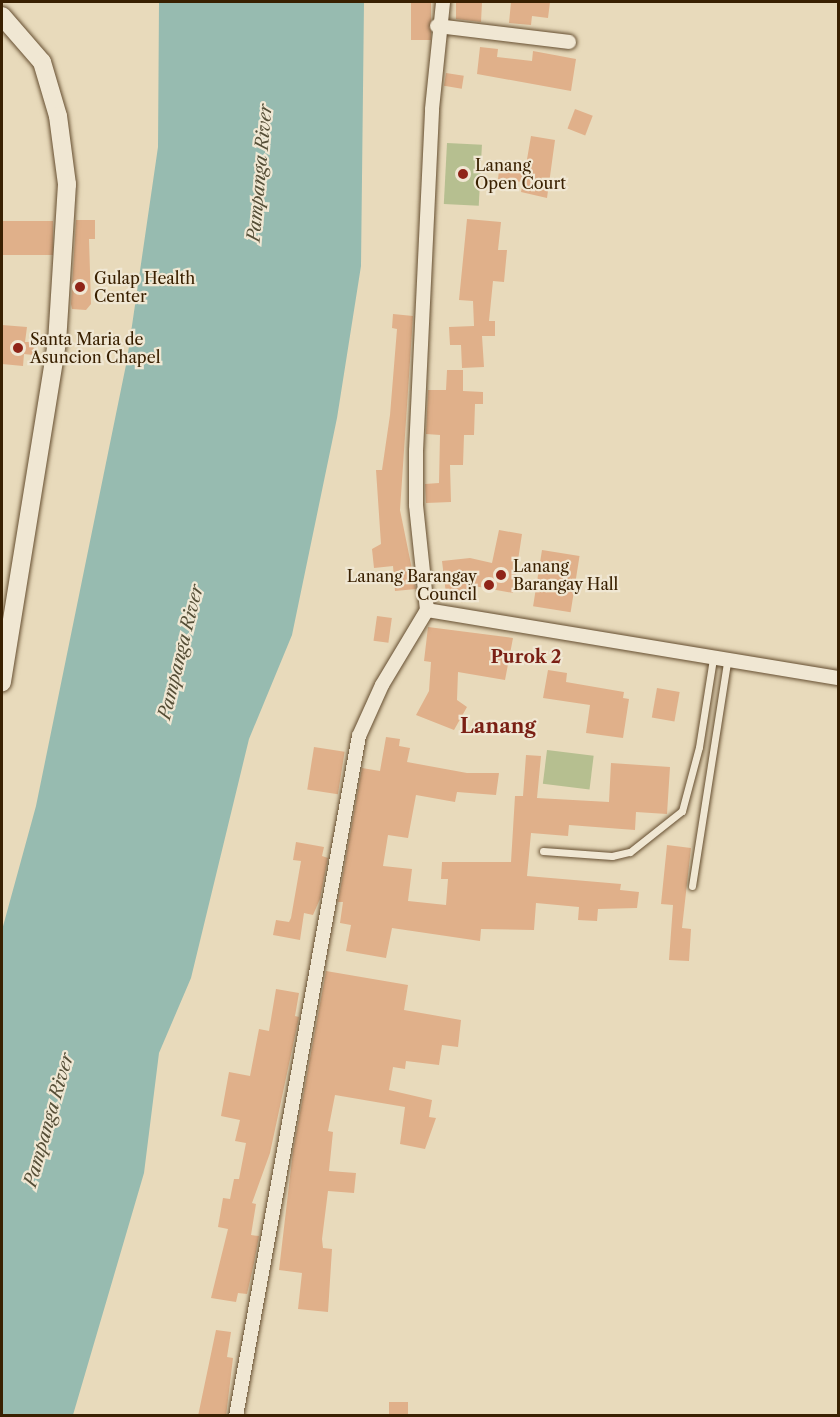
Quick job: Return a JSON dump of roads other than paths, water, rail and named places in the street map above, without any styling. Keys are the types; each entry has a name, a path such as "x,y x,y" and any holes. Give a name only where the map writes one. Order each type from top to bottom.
{"street":[{"path":"236,1416 359,736 382,685 427,610 416,505 417,451 437,26 443,2"},
{"path":"2,16 42,63 58,116 67,184 57,342 2,683"},
{"path":"437,26 569,42"},
{"path":"427,610 728,662 838,678"}],"lane":[{"path":"543,851 612,856 630,852 682,811 699,747 713,659"},
{"path":"692,886 728,662"}],"water":[{"name":"Pampanga River","path":"159,2 364,2 361,266 337,418 292,635 249,739 191,978 159,1053 144,1173 73,1415 2,1415 2,930 36,806 127,360 158,147"}],"place":[{"name":"Lanang Open Court","path":"463,174"},
{"name":"Gulap Health Center","path":"80,287"},
{"name":"Santa Maria de Asuncion Chapel","path":"18,348"},
{"name":"Lanang Barangay Hall","path":"501,575"},
{"name":"Lanang Barangay Council","path":"489,585"}],"district":[{"name":"Purok 2","path":"526,657"},
{"name":"Lanang","path":"498,726"}]}
